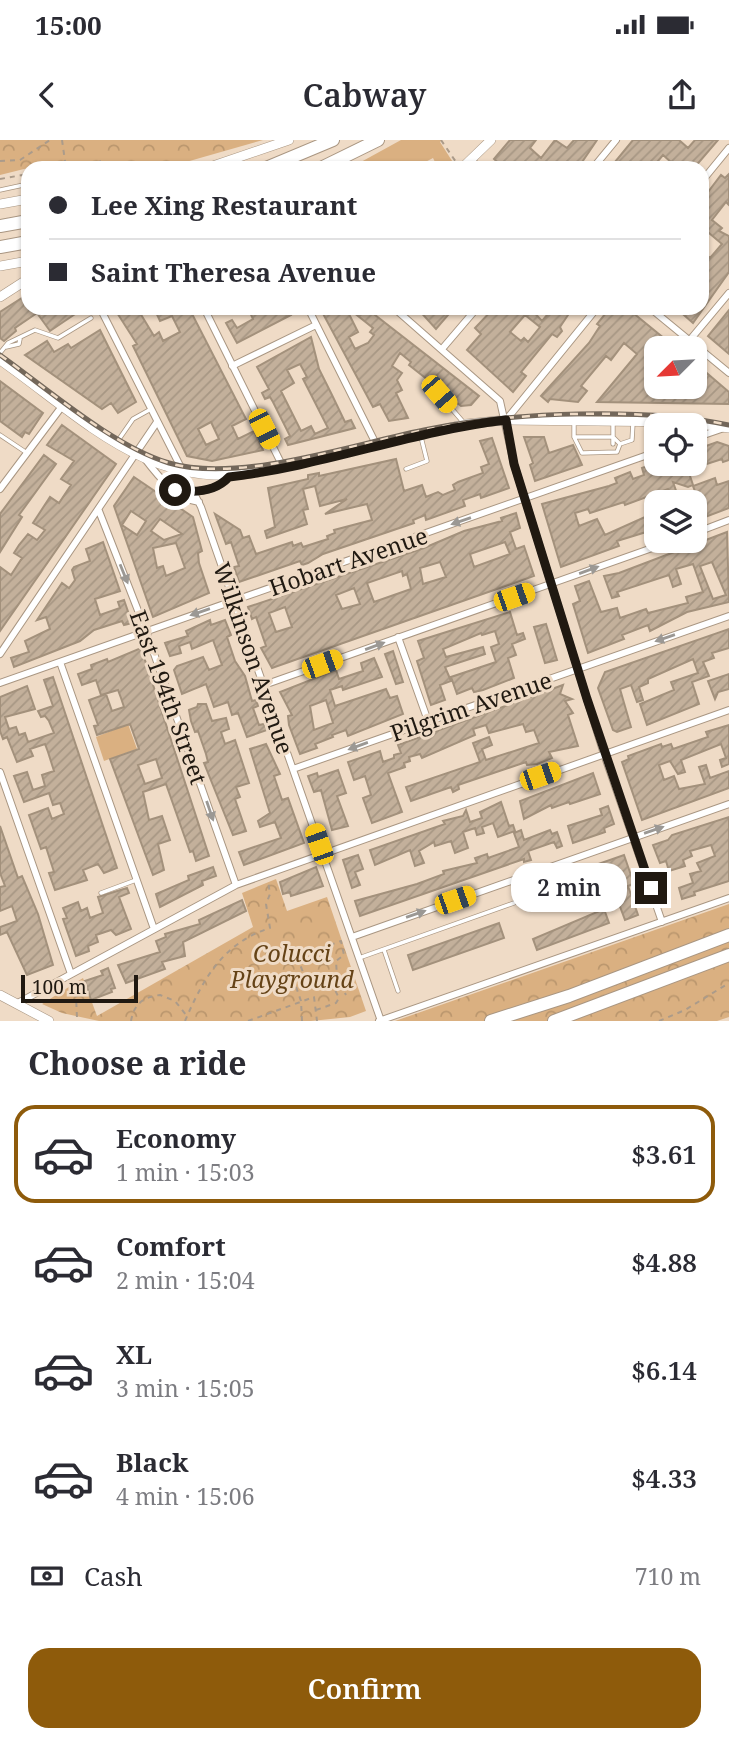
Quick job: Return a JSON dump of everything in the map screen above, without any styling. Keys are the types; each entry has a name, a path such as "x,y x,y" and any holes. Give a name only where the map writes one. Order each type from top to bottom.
{"highway":[{"path":"282,161 332,140"},
{"path":"335,161 378,140"},
{"path":"0,226 21,222"},
{"path":"0,247 21,243"},
{"path":"491,1021 569,996 729,935"},
{"path":"554,1021 729,955"}],"main road":[{"path":"228,161 289,140"},
{"path":"473,161 491,140"},
{"path":"0,204 21,200"},
{"path":"0,266 21,262"},
{"path":"0,297 21,284"},
{"path":"0,360 116,444 145,459 184,473 229,477 466,424 506,420 644,421"},
{"path":"707,426 727,428"},
{"path":"0,995 49,1021"}],"street":[{"path":"599,161 616,140"},
{"path":"709,172 729,148"},
{"path":"693,336 729,293"},
{"name":"Wilkinson Avenue","path":"104,315 198,502 380,1021"},
{"path":"207,315 283,467"},
{"path":"311,315 377,446"},
{"path":"402,315 500,401 525,498 577,669 662,922"},
{"path":"442,349 471,315"},
{"path":"506,420 591,315"},
{"path":"658,315 683,336"},
{"path":"232,366 316,325"},
{"path":"707,355 729,373"},
{"path":"0,489 63,405"},
{"path":"0,654 157,422"},
{"path":"707,434 727,428"},
{"name":"Hobart Avenue","path":"0,683 644,456"},
{"path":"145,459 164,482 190,501 198,502"},
{"path":"175,490 194,493 222,485 229,477"},
{"name":"East 194th Street","path":"99,510 146,631 236,885"},
{"path":"707,528 729,520"},
{"path":"264,685 644,551"},
{"name":"Pilgrim Avenue","path":"293,769 729,616"},
{"path":"398,637 428,721"},
{"path":"60,662 154,929"},
{"path":"16,1004 236,885 729,710"},
{"path":"0,772 71,974"},
{"path":"352,937 729,804"},
{"path":"380,1021 729,898"}],"lane":[{"path":"0,190 21,186"},
{"path":"0,353 8,343 35,330 58,338 91,318"},
{"path":"439,394 466,424"},
{"path":"116,444 133,419 151,409"},
{"path":"574,420 574,437 582,452 604,453 613,453 620,444 632,440 633,421"},
{"path":"613,421 613,444"},
{"path":"0,435 27,453"},
{"path":"406,468 427,461 421,436"},
{"path":"574,437 613,437"},
{"path":"613,437 620,444"},
{"path":"101,892 136,880"},
{"path":"359,958 514,903"},
{"path":"384,950 398,991"}],"path":[{"path":"0,161 20,160 50,140"},
{"path":"62,140 65,161"},
{"path":"441,140 456,161"},
{"path":"0,178 21,175"},
{"path":"185,1021 216,963 246,938 270,928 265,904 270,894 268,881"},
{"path":"302,1021 301,1001 292,975 303,972 297,957 341,942 344,955 336,961 335,967 345,995"},
{"path":"71,983 76,996 77,1018"},
{"path":"659,1021 685,1010 729,984"},
{"path":"316,1010 336,1003 338,998 335,990 342,986"},
{"path":"131,1021 133,1009 140,1001 160,995 176,1001 187,1016"},
{"path":"248,1021 314,997 317,1021"}],"green space":[{"path":"0,140 263,140 190,161 21,161 21,170 0,175"},
{"path":"401,140 442,140 440,142 452,161 434,161 433,158 427,161 363,161"},
{"path":"128,724 137,749 104,761 96,737"},
{"name":"Colucci Playground","path":"276,879 287,911 327,897 366,1011 350,1017 311,1021 99,1021 62,1013 42,1004 83,978 97,1016 253,927 242,893"},
{"path":"729,904 729,1017 717,1021 395,1021"}],"building":[{"path":"510,140 536,140 530,148 541,158 555,140 567,148 574,140 597,140 583,161 494,159"},
{"path":"633,140 679,140 688,148 695,140 718,140 700,161 670,161 663,155 658,161 616,161"},
{"path":"729,174 729,205 726,202 712,220 722,228 719,231 729,236 729,272 709,300 709,257 722,244 709,233 709,191 721,175 725,178"},
{"path":"21,298 21,315 34,315 15,328 16,331 4,341 0,338 0,312"},
{"path":"729,310 729,354 708,336"},
{"path":"38,315 74,315 50,331"},
{"path":"118,315 141,315 154,336 159,332 163,341 180,332 172,316 160,321 157,315 193,315 246,419 232,426 238,439 254,431 263,450 212,461 187,456 133,346 137,344","holes":["211,422 219,439 206,445 198,429"]},
{"path":"251,315 291,315 237,343 226,323 232,320 237,328 253,319"},
{"path":"324,315 350,315 358,332 349,337 355,349 368,343 374,335 370,332 373,328 357,315 375,315 479,396 471,405 461,406 409,365 411,362 400,353 392,366 402,373 397,380 402,390 396,393 408,418 389,421 380,404 373,407"},
{"path":"423,315 448,315 436,329"},
{"path":"487,315 525,315 536,315 542,321 547,315 568,315 560,327 562,331 557,337 552,334 521,372 526,376 513,392 467,350 481,334 475,328","holes":["525,315 540,327 528,342 524,338 521,341 510,332"]},
{"path":"604,315 636,315 661,336 644,336 644,399 707,399 707,373 729,392 729,404 597,402 637,354 624,343 611,360 606,356 581,386 587,391 578,402 550,399 548,402 541,396 589,343 600,326 597,324"},
{"path":"684,315 699,315 693,323"},
{"path":"100,330 136,402 118,413 111,403 102,409 25,355 47,341 54,352 68,344 71,348"},
{"path":"311,337 319,369 345,422 351,420 355,428 288,445 285,439 290,436 270,397 265,399 262,393 269,389 257,367","holes":["300,364 307,377 303,379 328,428 315,434 311,426 301,431 281,391 294,383 287,370"]},
{"path":"0,381 43,413 29,434 25,432 22,437 0,421"},
{"path":"62,425 116,464 0,631 0,567 11,575 22,558 14,553 19,545 28,534 37,540 45,530 33,523 50,497 59,503 71,485 61,479 74,461 47,445"},
{"path":"524,437 544,437 549,453 573,445 582,465 535,481 530,465 533,463"},
{"path":"492,438 509,488 481,498 480,494 463,500 465,506 426,520 425,515 413,520 414,523 323,554 308,563 302,565 300,561 239,582 234,567 239,566 231,542 226,544 215,514 240,530 243,538 249,536 256,554 292,542 293,546 301,543 303,547 328,539 327,536 335,533 334,530 372,520 367,504 325,514 347,499 320,506 315,486 303,489 308,509 303,510 307,524 267,538 265,531 275,527 268,488 308,479 308,475 319,473 319,476 396,459 404,491 422,485 426,497 438,492 443,495 455,490 453,485 458,482 483,473 481,467 489,464 480,441"},
{"path":"717,442 729,446 729,460 723,462 722,459 707,464 707,446"},
{"path":"44,455 56,464 19,515 22,517 0,552 0,514"},
{"path":"630,472 633,479 644,475 690,476 693,485 688,487 673,482 676,490 644,490 644,498 625,505 624,502 590,513 588,509 575,513 579,526 597,519 605,535 644,517 644,533 617,541 619,546 561,567 542,504 609,486 617,483 615,478"},
{"path":"134,477 193,517 202,551 198,553 199,563 209,593 153,617 114,506","holes":["131,511 146,521 137,535 122,525","160,519 182,534 164,540 151,531","176,543 185,568 166,576 163,566 157,568 153,548"]},
{"path":"715,478 717,485 729,481 729,508 707,516 707,490 695,490 693,486"},
{"path":"516,513 520,528 510,532 516,549 524,546 534,576 272,668 261,648 266,646 256,617 252,619 248,607 424,548 464,531 502,521 501,518","holes":["505,542 510,554 474,567 470,554","440,562 446,577 423,584 420,568","402,571 403,576 407,574 411,589 374,602 367,583","354,588 360,604 342,609 336,595","285,607 292,627 276,632 269,613"]},
{"path":"727,532 729,602 687,612 650,631 648,625 622,635 624,639 588,653 573,604 580,601 575,586 589,581 601,612 617,608 620,618 646,609 648,613 688,603 686,597 703,592 693,564 676,569 681,584 673,587 669,575 617,592 619,596 612,598 604,576 672,553 707,553 707,540","holes":["712,562 726,595 713,599 700,566"]},
{"path":"103,542 120,591 95,599 100,615 120,608 118,602 124,600 132,623 124,625 122,621 94,630 80,641 14,667 11,658 29,652 25,641 50,629 46,617 37,620 62,583 69,588 75,580 72,570 74,567 90,561 86,549"},
{"path":"510,612 517,635 523,633 525,639 512,644 516,655 508,658 514,678 483,690 474,692 472,688 457,694 451,677 496,662 491,647 499,644 495,631 482,635 481,633 443,649 446,657 483,647 485,654 445,667 451,681 440,685 445,700 431,705 417,661 424,658 418,641"},
{"path":"210,620 211,625 225,620 231,635 227,637 235,661 245,676 252,701 256,700 258,706 253,708 259,725 264,724 267,730 247,737 238,713 232,715 228,702 214,707 206,684 182,694 174,670 177,666 203,657 209,670 222,665 213,640 192,649 190,642 179,646 181,653 170,656 165,643 188,636 186,631"},
{"path":"546,624 557,660 545,663 534,627"},
{"path":"729,629 729,648 712,653 714,658 703,662 709,676 692,682 699,704 647,725 640,704 674,690 671,682 698,673 693,659 648,679 648,683 639,687 643,700 637,702 631,685 620,689 631,727 617,732 613,730 598,688 605,672"},
{"path":"141,648 209,856 196,861 193,851 190,852 166,784 143,792 149,820 162,816 170,840 158,844 164,870 153,875 110,759 139,749 130,724 97,735 94,726 98,725 89,700 106,694 112,711 124,707 121,698 118,690 101,695 96,680 82,685 78,674 92,669 91,665 107,659 108,662","holes":["156,759 162,778 145,784 138,765"]},
{"path":"393,651 403,682 396,684 385,654"},
{"path":"374,658 382,677 343,690 342,686 330,690 335,706 386,689 390,698 397,696 403,714 348,736 346,730 332,735 333,737 315,744 317,748 300,754 289,725 288,716 292,715 280,692 336,670 339,679 363,671 361,663","holes":["326,700 333,723 314,730 310,706"]},
{"path":"729,674 729,689 718,692 715,699 708,681"},
{"path":"53,677 117,868 104,873 98,864 83,870 87,880 55,890 49,873 54,872 46,847 41,849 29,815 48,808 52,819 64,814 60,803 53,805 49,793 24,802 14,776 27,772 33,790 45,786 42,775 54,771 48,752 45,744 30,749 33,756 17,762 7,737 3,739 0,731 0,697 27,686 35,709 5,717 9,729 16,727 19,735 25,733 28,742 54,733 49,721 45,716 41,717 38,711 53,706 44,680"},
{"path":"563,685 560,694 572,699 565,701 573,713 568,715 578,746 549,752 552,758 537,764 527,765 526,762 458,785 459,789 453,792 451,787 411,801 406,787 480,762 473,743 489,737 492,745 482,749 486,760 539,743 534,730 526,732 523,724 489,733 486,725 473,729 475,735 422,758 420,754 409,757 410,761 404,763 405,767 388,773 402,812 372,823 363,798 371,795 365,776 354,780 348,762 380,751 383,762 401,753 398,745"},
{"path":"198,704 206,704 212,721 226,718 229,729 221,732 225,744 235,740 249,783 236,787 240,797 235,799 246,831 233,835 204,763 208,762 206,754 198,731 195,732 189,710"},
{"path":"729,725 729,764 722,767 720,760 726,758 721,744 681,760 685,772 678,774 670,761 659,765 664,780 674,776 679,789 705,784 699,767 706,765 710,778 729,771 729,788 642,820 622,762 629,759 628,756 661,744 662,747 671,744 673,749 708,737 706,732"},
{"path":"266,744 280,774 274,776 282,800 288,798 304,843 244,865 239,852 281,838 275,822 260,827 258,821 270,813 250,749"},
{"path":"338,770 346,793 337,796 348,826 332,830 321,790 314,792 308,776 317,773 318,777"},
{"path":"593,773 600,794 570,804 569,802 552,808 551,805 524,819 520,801"},
{"path":"501,802 509,826 513,825 515,831 498,837 493,823 482,827 484,833 477,835 475,828 463,832 468,848 455,853 451,841 435,846 434,842 419,851 424,863 415,866 410,850 375,865 370,850 445,824 443,821 463,816 466,810 470,822 482,818 480,812"},
{"path":"608,806 614,824 604,828 605,832 573,843 568,826 602,815 600,809"},
{"path":"729,817 729,881 694,892 695,895 682,899 679,888 693,883 690,874 701,871 697,863 715,856 711,845 690,851 692,856 683,860 685,866 669,871 666,861 660,863 653,845 668,840 672,835"},
{"path":"0,826 18,878 22,876 38,914 53,965 27,975 7,932 0,935 0,927 17,921 12,906 0,911 0,887 5,886 0,873"},
{"path":"521,830 524,840 550,830 552,834 557,832 562,846 557,848 554,842 528,851 531,860 524,862 524,859 360,916 355,901 417,884 444,874 443,871 477,863 475,858 487,854 488,858 519,847 514,833"},
{"path":"358,855 363,869 355,872 360,885 352,888 343,860"},
{"path":"624,855 634,884 628,886 638,915 625,920 615,893 623,890 618,875 580,887 584,901 578,903 570,891 542,905 535,886"},
{"path":"213,867 216,876 202,881 203,885 160,907 156,894 189,880 188,876"},
{"path":"316,867 323,886 291,896 290,892 283,894 280,882"},
{"path":"127,888 129,893 119,897 131,929 116,935 111,930 96,935 98,942 88,946 89,951 76,956 63,919 67,918 63,908 78,902 81,911 87,908 90,918 103,913 98,897"},
{"path":"242,900 246,911 183,942 185,956 162,962 165,969 126,983 118,965 160,952 156,941 166,937 165,934 200,924 199,920"},
{"path":"604,909 609,923 537,950 533,939"},
{"path":"499,923 504,938 413,970 408,955"},
{"path":"108,968 115,988 111,989 112,992 91,1000 85,981 103,975 101,971"}],"railway":[{"path":"0,355 82,416 126,444 169,463 198,468 229,469 263,465 429,429 500,419 619,414 695,419 729,425"}],"route":[{"path":"175,490 194,493 222,485 229,477 302,463 466,424 506,420 514,464 604,754 651,888"}]}
